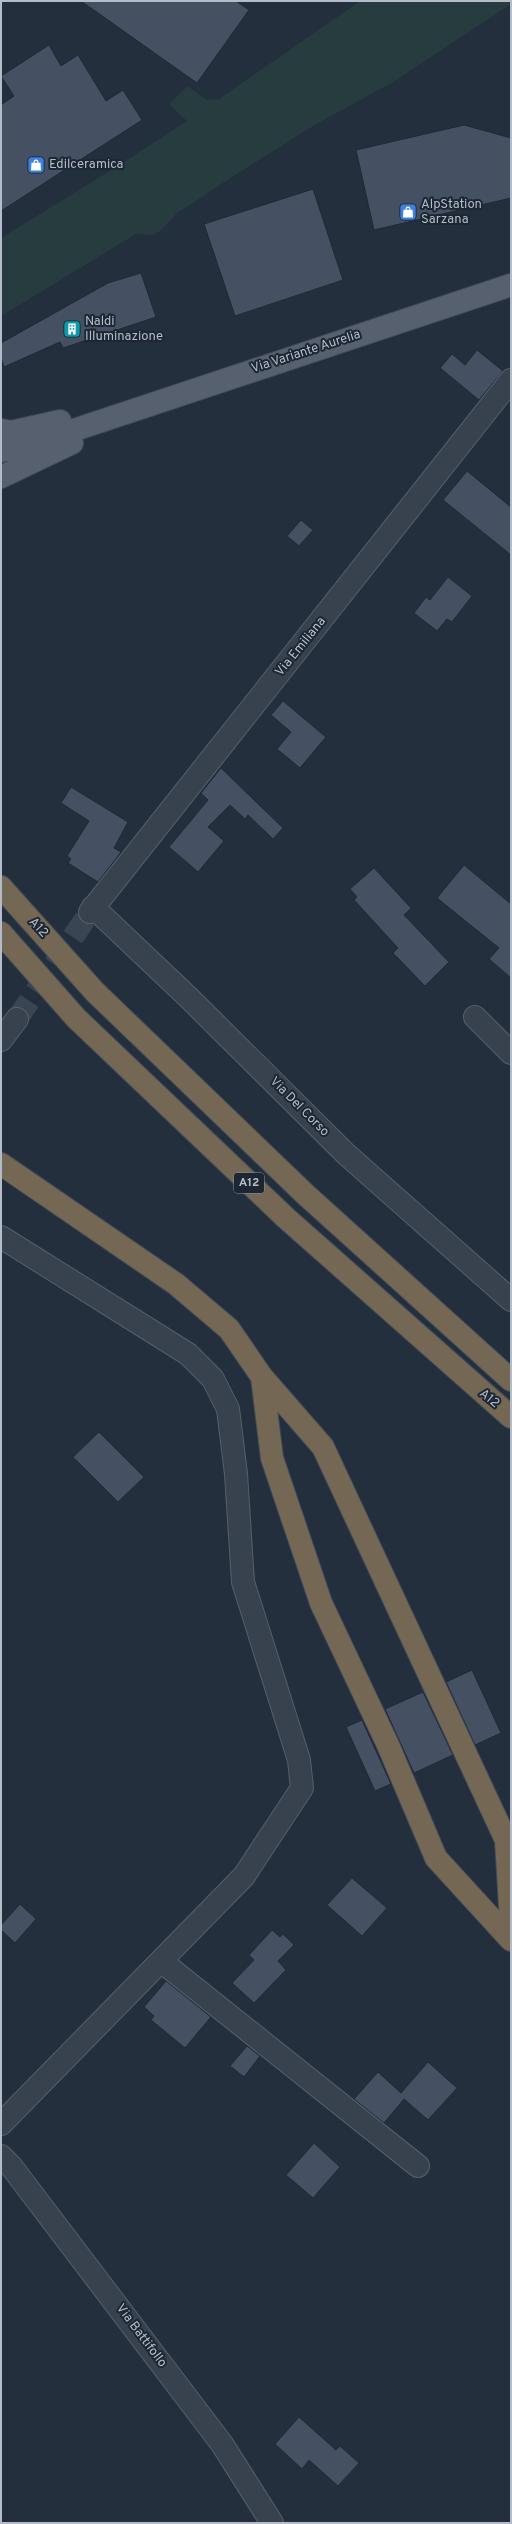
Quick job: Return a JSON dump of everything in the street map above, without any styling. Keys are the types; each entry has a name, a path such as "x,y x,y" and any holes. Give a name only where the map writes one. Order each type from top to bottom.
{"highway":[{"name":"A12","path":"1,887 95,992 305,1194 507,1375"},
{"name":"A12","path":"1,933 76,1018 274,1207 511,1417"},
{"path":"1,1164 193,1297 229,1330 262,1377 323,1447 506,1840 511,1922"},
{"path":"262,1377 272,1458 321,1603 388,1745 436,1858 511,1940"}],"main road":[{"name":"Via Variante Aurelia","path":"1,451 102,421 511,285"},
{"path":"1,430 11,432 77,417 102,421 95,434 1,476"}],"street":[{"name":"Via Emiliana","path":"92,910 511,380"},
{"name":"Via Del Corso","path":"92,910 189,998 346,1154 511,1300"},
{"path":"475,1016 511,1053"},
{"path":"1,1040 17,1018"},
{"path":"1,1237 194,1358 213,1379 228,1409 236,1474 243,1582 299,1760 302,1788 244,1876 1,2124"},
{"path":"161,1961 418,2166"},
{"name":"Via Battifollo","path":"1,2156 12,2166 222,2444 272,2523"}],"green space":[{"path":"360,1 511,1 511,4 393,82 313,126 232,177 176,214 162,230 153,235 136,234 1,316 1,238 113,169 187,121 169,104 187,86 207,100 219,99"}],"building":[{"path":"81,1 236,1 249,10 197,83"},
{"name":"Edilceramica","path":"49,45 61,66 78,55 106,101 123,90 142,120 1,211 1,105 14,96 1,76"},
{"path":"464,125 511,138 511,198 374,230 356,150"},
{"path":"313,189 343,280 235,316 204,224"},
{"name":"Naldi Illuminazione","path":"141,273 156,317 63,348 60,342 4,367 1,358 1,343 108,283"},
{"path":"477,350 503,371 479,400 440,368 452,354 465,365"},
{"path":"467,471 511,507 511,555 443,500"},
{"path":"301,520 313,530 299,546 287,536"},
{"path":"448,577 472,596 452,622 447,619 437,631 414,613 426,597 430,600"},
{"path":"283,701 326,737 300,768 277,749 291,732 271,715"},
{"path":"221,768 283,828 273,839 248,815 245,819 230,805 208,827 224,841 198,872 169,847 208,800 201,793"},
{"path":"71,787 128,822 114,848 121,852 98,882 68,863 71,859 67,856 89,821 61,803"},
{"path":"464,865 511,904 511,978 489,959 499,948 437,898"},
{"path":"374,868 411,908 404,915 449,962 425,986 393,953 398,948 354,900 357,897 350,889"},
{"path":"99,1432 144,1477 118,1502 73,1457"},
{"path":"472,1670 501,1733 475,1745 446,1682"},
{"path":"423,1692 453,1755 414,1773 385,1709"},
{"path":"362,1720 391,1784 375,1791 346,1727"},
{"path":"352,1878 387,1908 362,1936 327,1905"},
{"path":"20,1904 36,1919 15,1943 1,1930 1,1925"},
{"path":"272,1930 280,1937 283,1934 294,1945 278,1961 286,1970 254,2003 232,1983 254,1960 249,1955"},
{"path":"166,1981 211,2017 185,2048 151,2020 154,2016 144,2007"},
{"path":"247,2046 260,2056 244,2077 230,2066"},
{"path":"428,2062 457,2088 428,2120 404,2099 384,2123 354,2099 378,2072 401,2093"},
{"path":"314,2143 340,2167 313,2198 286,2175"},
{"path":"299,2417 336,2450 340,2446 359,2463 338,2486 309,2460 302,2469 275,2444"}],"tunnel":[{"path":"17,1019 90,912"}],"place":[{"name":"Edilceramica","path":"36,165"},
{"name":"AlpStation Sarzana","path":"408,212"},
{"name":"Naldi Illuminazione","path":"72,329"}]}
